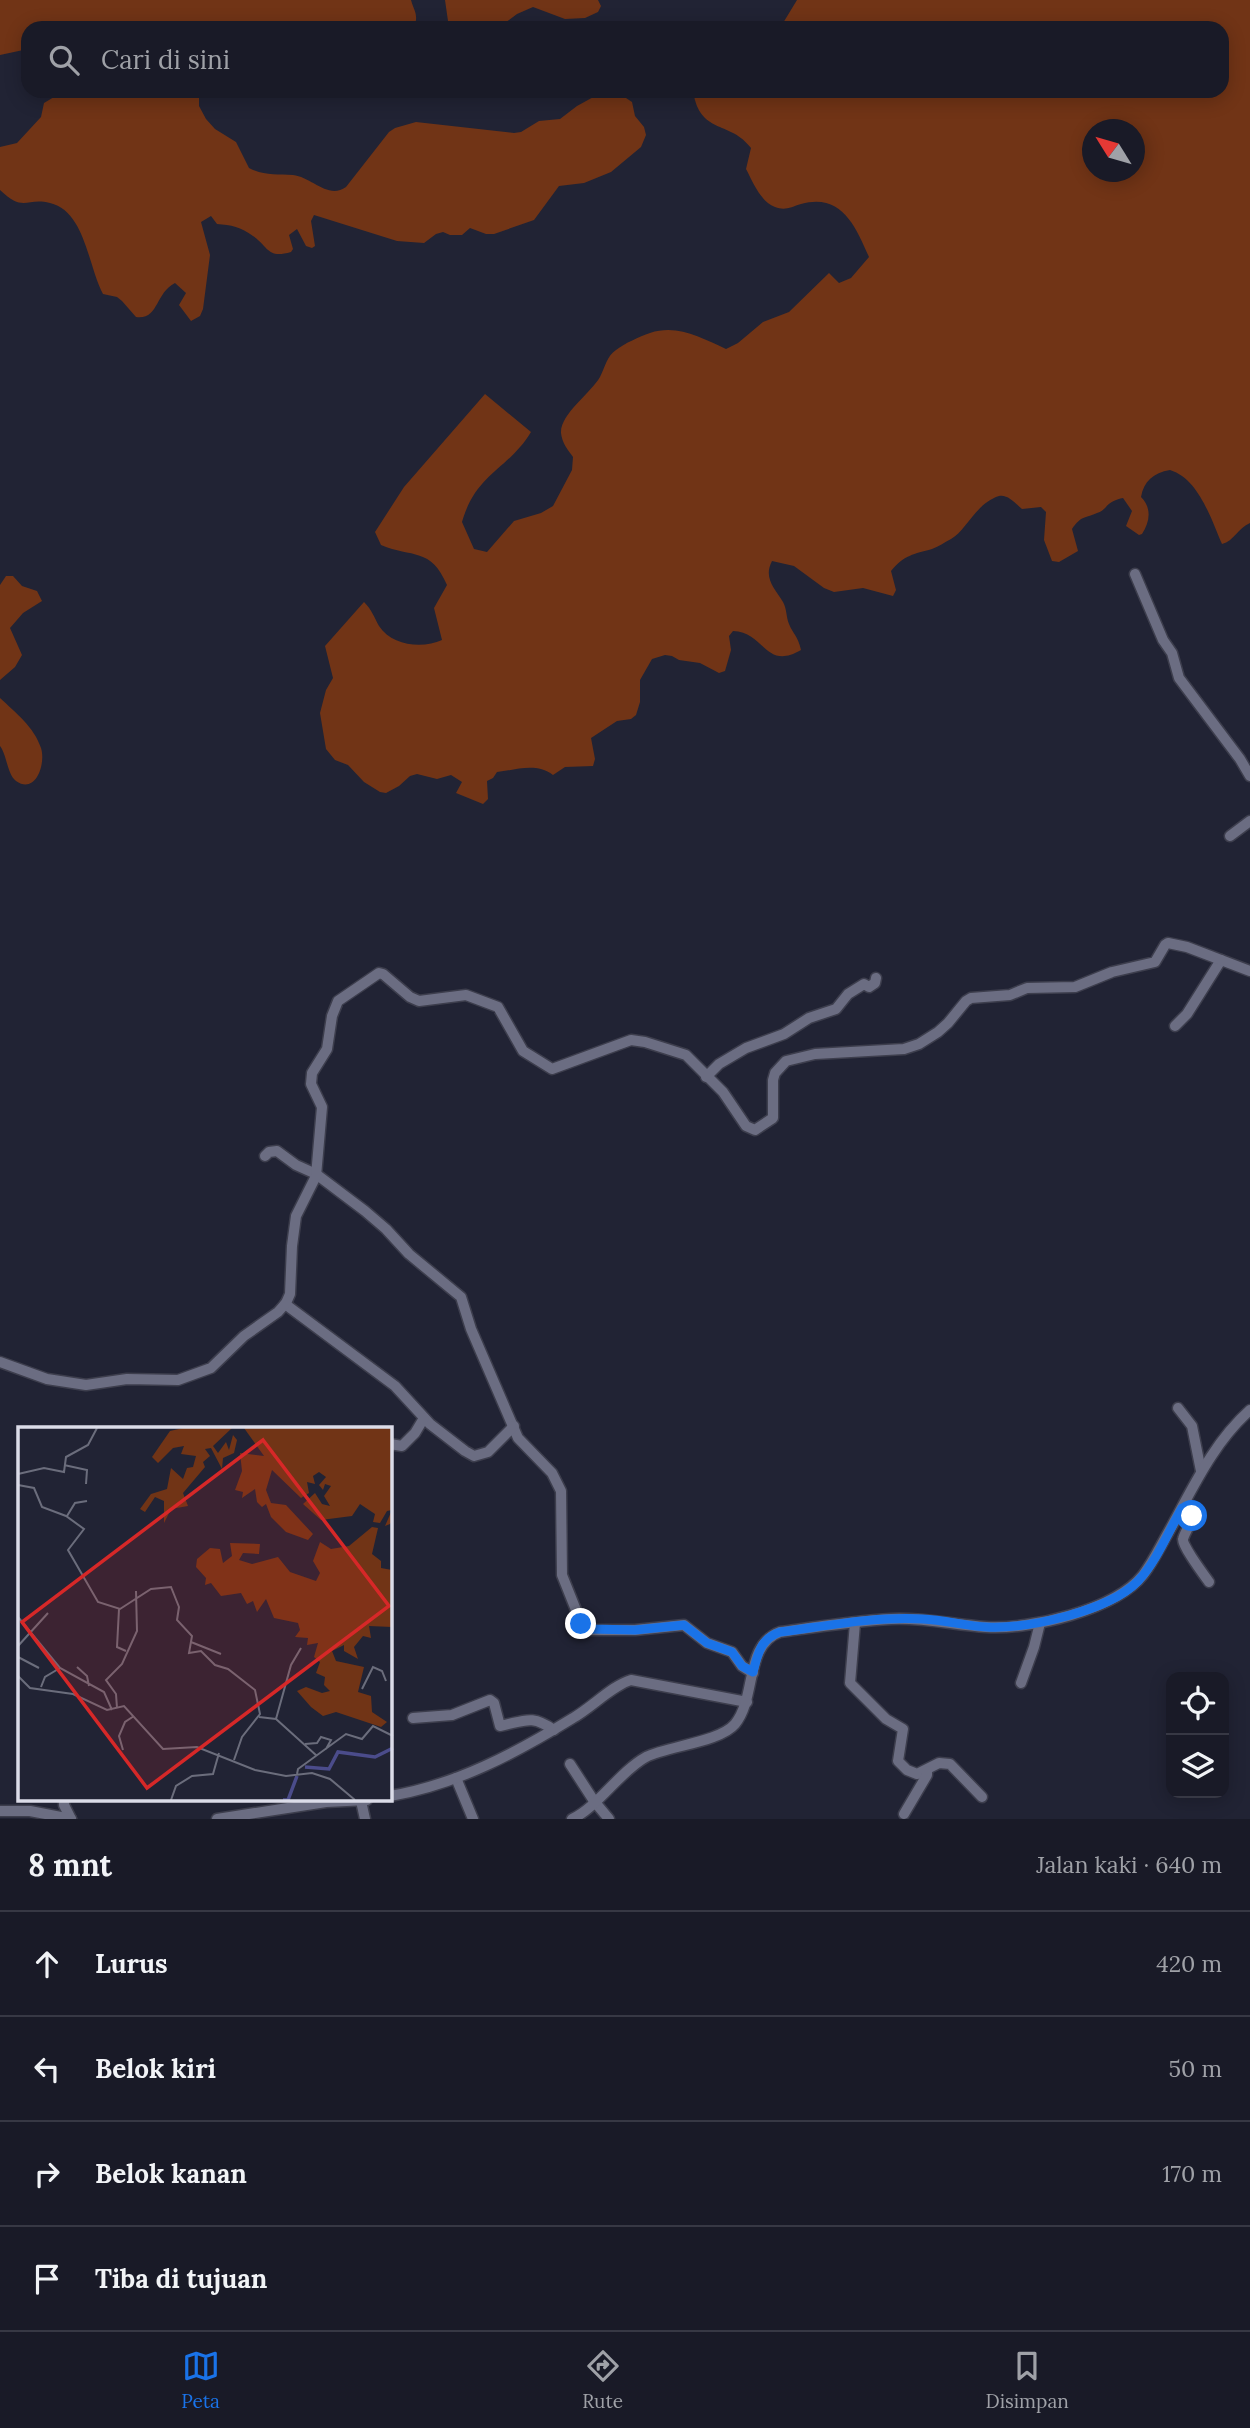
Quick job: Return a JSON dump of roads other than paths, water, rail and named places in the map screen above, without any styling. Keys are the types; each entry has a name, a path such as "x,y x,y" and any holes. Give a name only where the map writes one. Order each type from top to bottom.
{"street":[{"path":"1135,574 1163,640 1172,653 1179,678 1250,776"},
{"path":"1230,836 1250,821"},
{"path":"0,1362 47,1379 86,1385 127,1379 178,1380 211,1367 244,1336 278,1312 290,1294 296,1216 316,1174 322,1111 321,1102 311,1084 312,1073 327,1049 332,1016 338,1001 379,973 419,1001 466,995 495,1006 502,1012 523,1051 550,1068 557,1068 623,1042 638,1040 681,1053 723,1092 746,1126 755,1130 773,1118 773,1080 775,1073 786,1061 815,1054 904,1049 919,1044 938,1031 968,999 1010,995 1027,988 1075,988 1112,972 1155,962 1168,943 1187,947 1250,971"},
{"path":"1175,1026 1187,1014 1221,960"},
{"path":"706,1077 719,1064 746,1048 784,1034 809,1018 836,1009 848,994 864,985 869,987 875,983 876,978"},
{"path":"265,1156 269,1152 277,1151 296,1165 316,1174 382,1225 409,1254 461,1297 471,1329 519,1438 552,1472 561,1491 562,1575 581,1624 586,1628 635,1630 684,1625 707,1643 732,1652 742,1666 753,1672"},
{"path":"285,1304 395,1386 424,1418 474,1456 488,1452 514,1426"},
{"path":"1178,1408 1192,1426 1201,1471"},
{"path":"572,1819 584,1813 594,1801 643,1759 730,1729 747,1702 761,1645 772,1634 890,1619 924,1619 1002,1627 1040,1623 1119,1597 1145,1573 1201,1471 1221,1440 1250,1410"},
{"path":"392,1444 401,1446 415,1433 424,1418"},
{"path":"1182,1508 1192,1514 1193,1518 1183,1539 1184,1548 1209,1582"},
{"path":"855,1623 851,1686 886,1718 903,1729 900,1764 913,1773 921,1774 939,1763 950,1764 982,1797"},
{"path":"1021,1683 1040,1623"},
{"path":"392,1796 419,1791 456,1778 526,1747 631,1680 747,1702"},
{"path":"413,1718 452,1715 491,1700 500,1726 523,1719 536,1720 554,1730"},
{"path":"570,1764 609,1819"},
{"path":"904,1814 915,1799 927,1771"},
{"path":"456,1778 473,1819"},
{"path":"64,1801 71,1819"},
{"path":"217,1819 345,1801"},
{"path":"364,1801 365,1819"},
{"path":"0,1811 30,1811 71,1819"}]}
